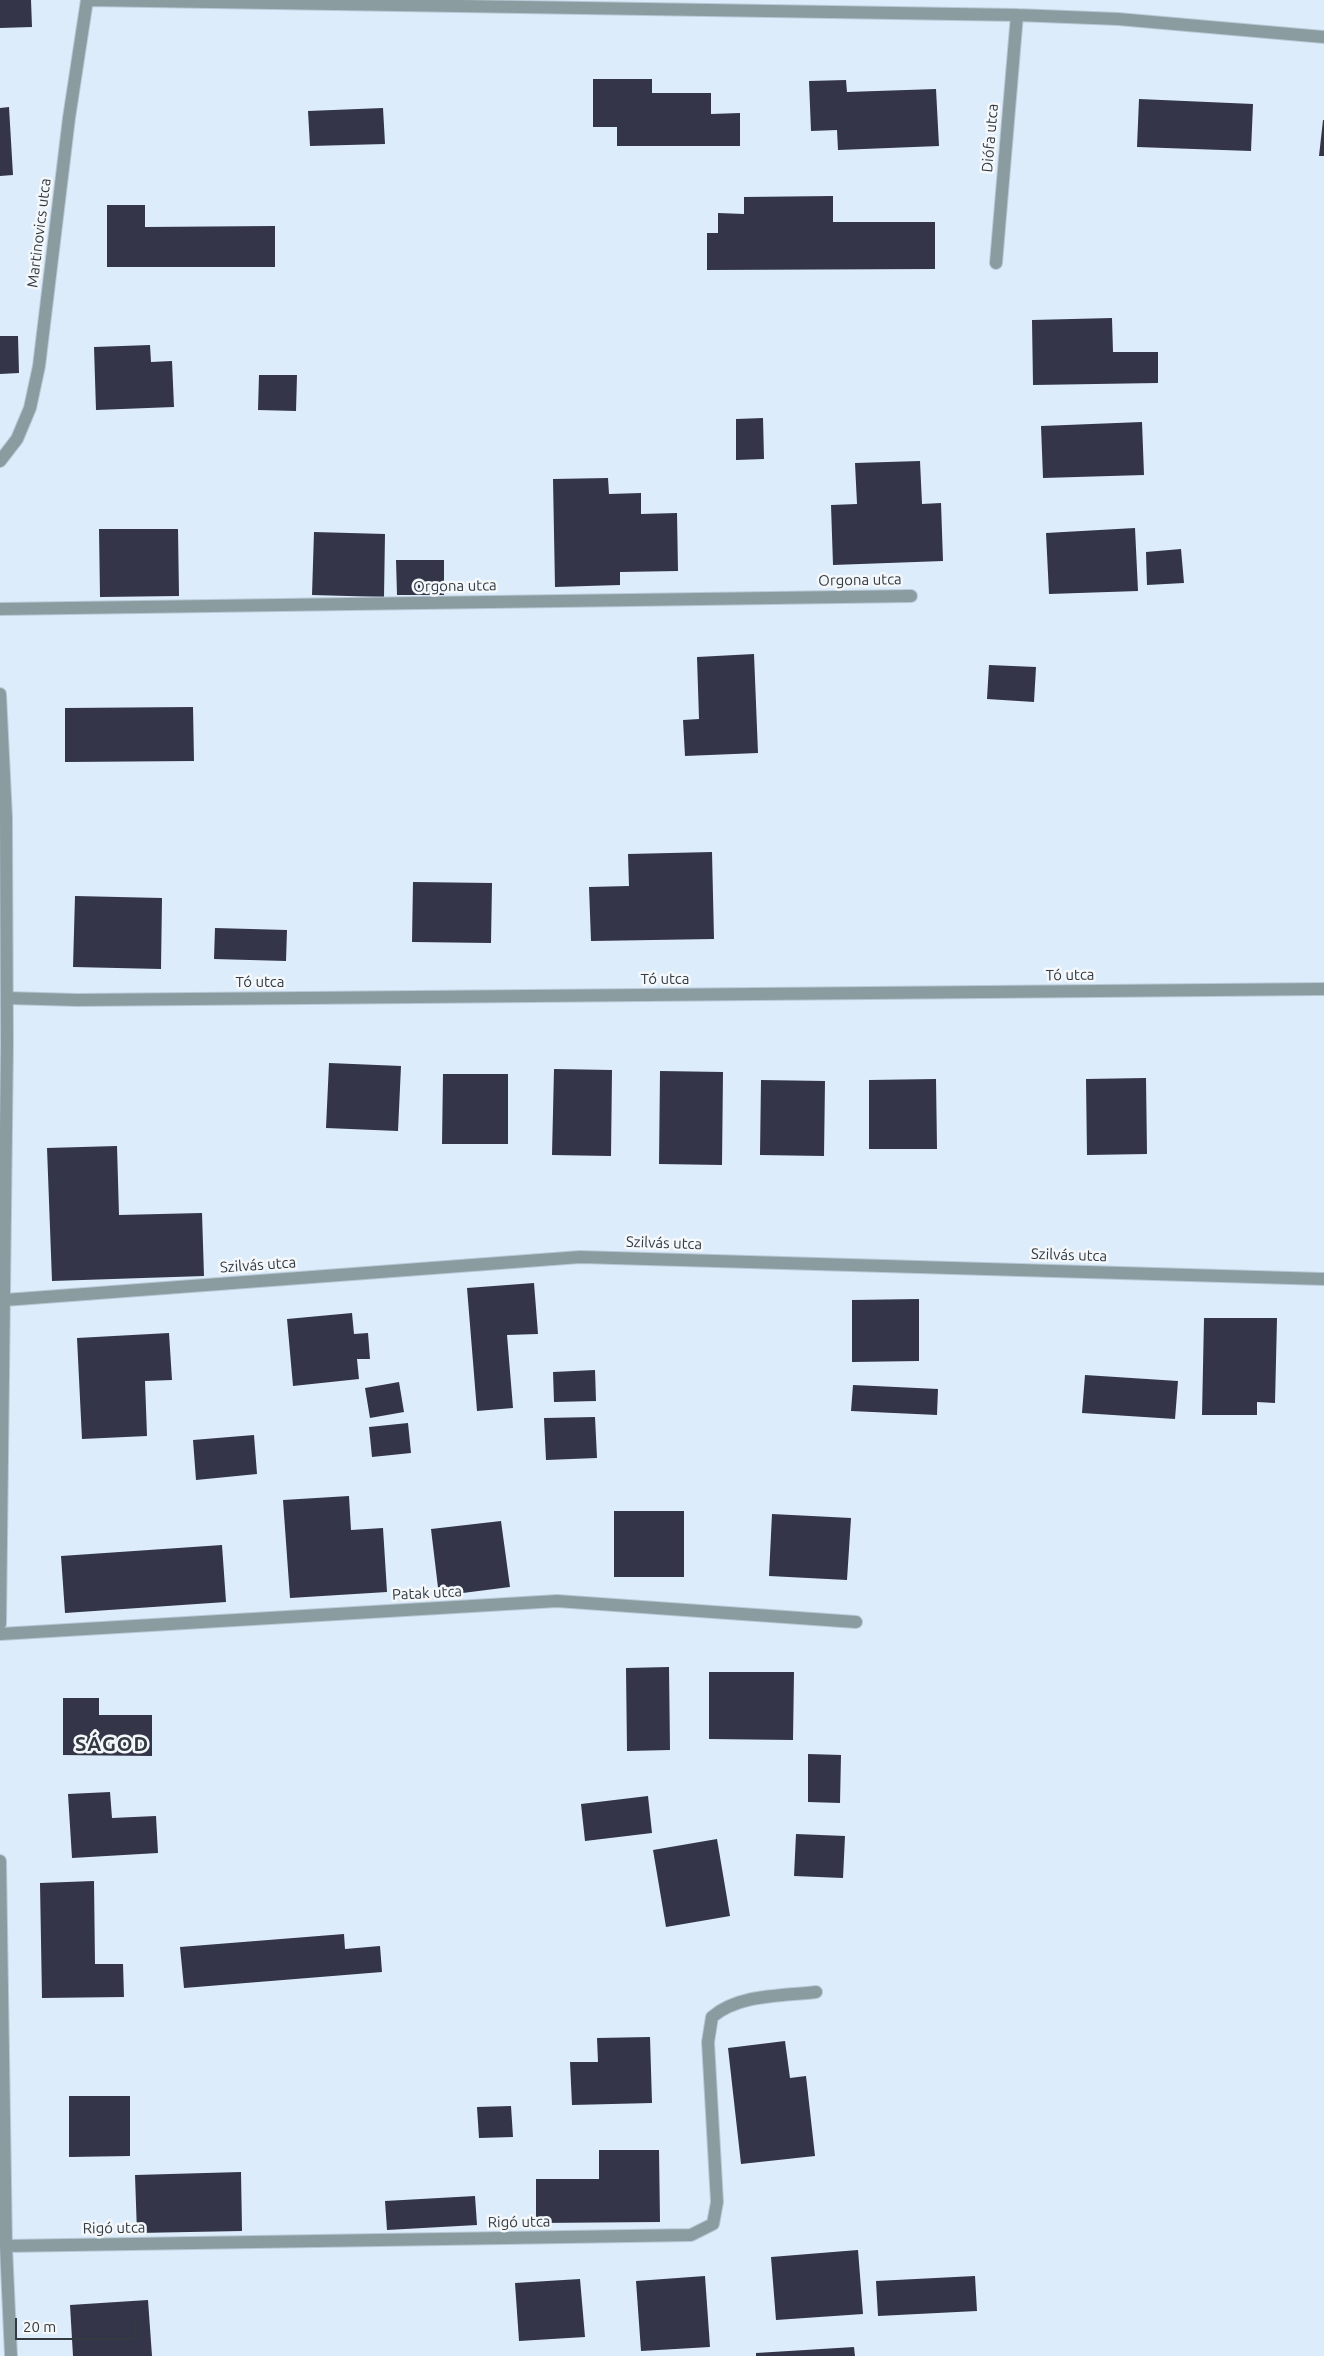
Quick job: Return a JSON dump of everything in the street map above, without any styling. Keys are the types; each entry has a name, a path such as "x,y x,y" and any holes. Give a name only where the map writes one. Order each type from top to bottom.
{"street":[{"path":"87,0 1017,15 1118,19 1324,37"},
{"name":"Martinovics utca","path":"0,461 16,439 30,408 39,366 69,118 87,0"},
{"name":"Diófa utca","path":"996,263 1017,15"},
{"name":"Orgona utca","path":"0,609 911,596"},
{"path":"0,694 6,817 6,998 4,1045 5,1300 0,1624"},
{"name":"Tó utca","path":"6,998 77,1000 1324,989"},
{"name":"Szilvás utca","path":"5,1300 580,1257 1324,1279"},
{"name":"Patak utca","path":"0,1634 558,1601 856,1622"},
{"path":"0,1860 6,2246 12,2356"},
{"name":"Rigó utca","path":"6,2246 691,2235 713,2224 717,2202 708,2042 712,2017 725,2006 751,2000 816,1992"}],"building":[{"path":"0,0 31,0 32,27 0,28"},
{"path":"593,79 652,79 652,93 711,93 711,114 740,113 740,146 617,146 617,127 593,127"},
{"path":"846,80 847,92 936,89 939,146 838,150 837,130 811,131 809,81"},
{"path":"1139,99 1253,104 1251,151 1137,147"},
{"path":"9,107 13,175 0,176 0,108"},
{"path":"383,108 385,144 310,146 308,111"},
{"path":"1323,120 1324,156 1319,156"},
{"path":"833,196 833,222 935,222 935,269 707,270 707,233 718,233 718,213 744,214 744,197"},
{"path":"107,205 145,205 145,227 275,226 275,267 107,267"},
{"path":"1112,318 1113,352 1158,352 1158,383 1033,385 1032,320"},
{"path":"0,336 18,336 19,373 0,374"},
{"path":"150,345 151,362 172,361 174,407 96,410 94,347"},
{"path":"259,375 297,375 296,411 258,410"},
{"path":"763,418 764,459 736,460 736,419"},
{"path":"1142,422 1144,475 1043,478 1041,426"},
{"path":"920,461 922,504 941,503 943,561 833,565 831,505 857,504 855,463"},
{"path":"608,478 609,494 641,493 641,514 677,513 678,571 620,572 620,585 555,587 553,479"},
{"path":"1135,528 1138,591 1049,594 1046,533"},
{"path":"99,529 178,529 179,596 100,597"},
{"path":"314,532 385,534 384,597 312,595"},
{"path":"1181,549 1184,583 1147,585 1146,552"},
{"path":"396,560 444,560 444,595 397,595"},
{"path":"754,654 758,753 685,756 683,720 699,719 697,657"},
{"path":"989,665 1036,667 1034,702 987,699"},
{"path":"193,707 194,761 65,762 65,708"},
{"path":"712,852 714,939 591,941 589,887 629,886 628,854"},
{"path":"413,882 492,883 491,943 412,942"},
{"path":"75,896 162,898 161,969 73,967"},
{"path":"215,928 287,930 286,961 214,959"},
{"path":"329,1063 401,1066 398,1131 326,1128"},
{"path":"554,1069 612,1070 611,1156 552,1155"},
{"path":"660,1071 723,1072 722,1165 659,1164"},
{"path":"443,1074 508,1074 508,1144 442,1144"},
{"path":"1146,1078 1147,1154 1087,1155 1086,1079"},
{"path":"936,1079 937,1149 869,1149 869,1080"},
{"path":"761,1080 825,1081 824,1156 760,1155"},
{"path":"117,1146 119,1215 202,1213 204,1276 52,1281 47,1148"},
{"path":"534,1283 538,1334 507,1335 513,1408 477,1411 467,1288"},
{"path":"919,1299 919,1361 852,1362 852,1300"},
{"path":"352,1313 354,1334 368,1333 370,1359 357,1359 359,1379 293,1386 287,1319"},
{"path":"1204,1318 1277,1318 1275,1403 1257,1402 1257,1415 1202,1415"},
{"path":"169,1333 172,1380 145,1381 147,1436 82,1439 77,1338"},
{"path":"595,1370 596,1401 554,1402 553,1372"},
{"path":"1085,1375 1178,1381 1175,1419 1082,1413"},
{"path":"399,1382 404,1412 370,1418 365,1388"},
{"path":"853,1385 938,1389 937,1415 851,1411"},
{"path":"595,1417 597,1458 546,1460 544,1418"},
{"path":"408,1423 411,1453 372,1457 369,1427"},
{"path":"254,1435 257,1474 196,1480 193,1440"},
{"path":"349,1496 351,1530 383,1528 387,1592 290,1598 283,1500"},
{"path":"614,1511 684,1511 684,1577 614,1577"},
{"path":"772,1514 851,1518 847,1580 769,1576"},
{"path":"501,1521 510,1587 439,1596 431,1529"},
{"path":"222,1545 226,1602 65,1613 61,1556"},
{"path":"669,1667 670,1750 627,1751 626,1668"},
{"path":"709,1672 794,1672 793,1740 709,1739"},
{"path":"63,1698 99,1698 99,1715 152,1715 152,1756 63,1755"},
{"path":"808,1754 841,1755 840,1803 808,1802"},
{"path":"110,1792 112,1818 156,1816 158,1853 72,1858 68,1794"},
{"path":"648,1796 652,1833 585,1841 581,1804"},
{"path":"796,1834 845,1836 843,1878 794,1876"},
{"path":"717,1839 730,1916 666,1927 653,1850"},
{"path":"94,1881 95,1964 123,1964 124,1997 42,1998 40,1883"},
{"path":"344,1934 345,1949 380,1946 382,1972 184,1988 180,1947"},
{"path":"650,2037 652,2103 572,2105 570,2062 598,2062 597,2038"},
{"path":"785,2041 790,2078 806,2076 815,2156 741,2164 728,2048"},
{"path":"69,2096 130,2096 130,2156 69,2157"},
{"path":"511,2106 513,2137 479,2138 477,2107"},
{"path":"599,2150 659,2150 660,2222 536,2223 536,2179 599,2179"},
{"path":"241,2172 242,2231 137,2233 135,2175"},
{"path":"475,2196 477,2225 387,2230 385,2201"},
{"path":"858,2250 863,2314 776,2320 771,2257"},
{"path":"705,2276 710,2347 641,2351 636,2281"},
{"path":"975,2276 977,2311 878,2316 876,2281"},
{"path":"580,2279 585,2337 519,2341 515,2283"},
{"path":"148,2300 152,2356 73,2356 70,2305"},
{"path":"854,2347 855,2356 756,2356 756,2353"}],"district":[{"name":"SÁGOD","path":"112,1744"}]}
